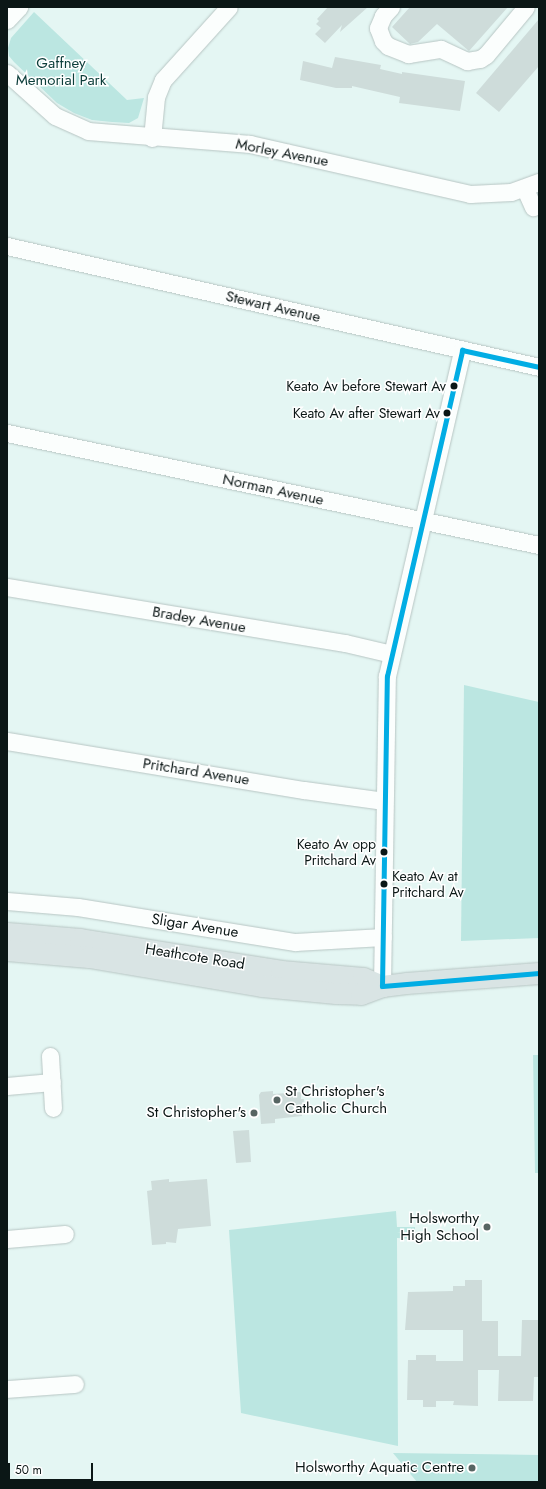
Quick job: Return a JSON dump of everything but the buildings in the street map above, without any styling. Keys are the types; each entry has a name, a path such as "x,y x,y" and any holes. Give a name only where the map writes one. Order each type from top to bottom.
{"main road":[{"name":"Heathcote Road","path":"7,933 80,939 281,971 357,977 382,986"},
{"name":"Heathcote Road","path":"7,950 89,957 318,992 361,994 382,986 539,973"}],"street":[{"path":"7,20 19,7"},
{"path":"152,138 156,97 163,80 229,7"},
{"path":"391,7 383,16 378,28 383,41 388,46 408,54 441,49 467,61 480,59 486,55 526,7"},
{"name":"Morley Avenue","path":"7,73 48,111 69,124 100,134 250,144 470,194 496,194 532,185 533,207"},
{"name":"Stewart Avenue","path":"7,246 539,368"},
{"path":"382,986 386,685 462,350"},
{"name":"Norman Avenue","path":"7,433 423,522 539,545"},
{"name":"Bradey Avenue","path":"7,586 345,643 392,654"},
{"name":"Pritchard Avenue","path":"7,742 311,791 384,801"},
{"name":"Sligar Avenue","path":"7,901 78,907 295,942 382,937"},
{"path":"50,1056 54,1108"},
{"path":"7,1086 52,1082"},
{"path":"7,1239 65,1234"},
{"path":"7,1388 75,1384"}],"green space":[{"name":"Gaffney Memorial Park","path":"34,12 127,100 144,98 138,118 129,123 112,122 92,120 74,113 57,103 14,62 9,56 8,48 11,38"},
{"path":"464,685 539,702 539,938 461,941"},
{"path":"533,1055 539,1055 539,1173 535,1173"},
{"path":"396,1211 397,1227 415,1227 415,1232 397,1232 415,1234 415,1239 397,1238 398,1446 241,1413 229,1230"},
{"name":"Holsworthy Aquatic Centre","path":"393,1453 539,1455 539,1482 417,1482"}],"transit line":[{"path":"462,350 539,367"},
{"path":"382,986 387,676 462,350"},
{"path":"382,986 539,973"}],"place":[{"name":"Keato Av before Stewart Av","path":"454,386"},
{"name":"Keato Av after Stewart Av","path":"447,413"},
{"name":"Keato Av opp Pritchard Av","path":"384,852"},
{"name":"Keato Av at Pritchard Av","path":"384,884"},
{"name":"St Christopher's Catholic Church","path":"277,1100"},
{"name":"St Christopher's","path":"254,1113"},
{"name":"Holsworthy High School","path":"487,1227"},
{"name":"Holsworthy Aquatic Centre","path":"472,1468"}]}
